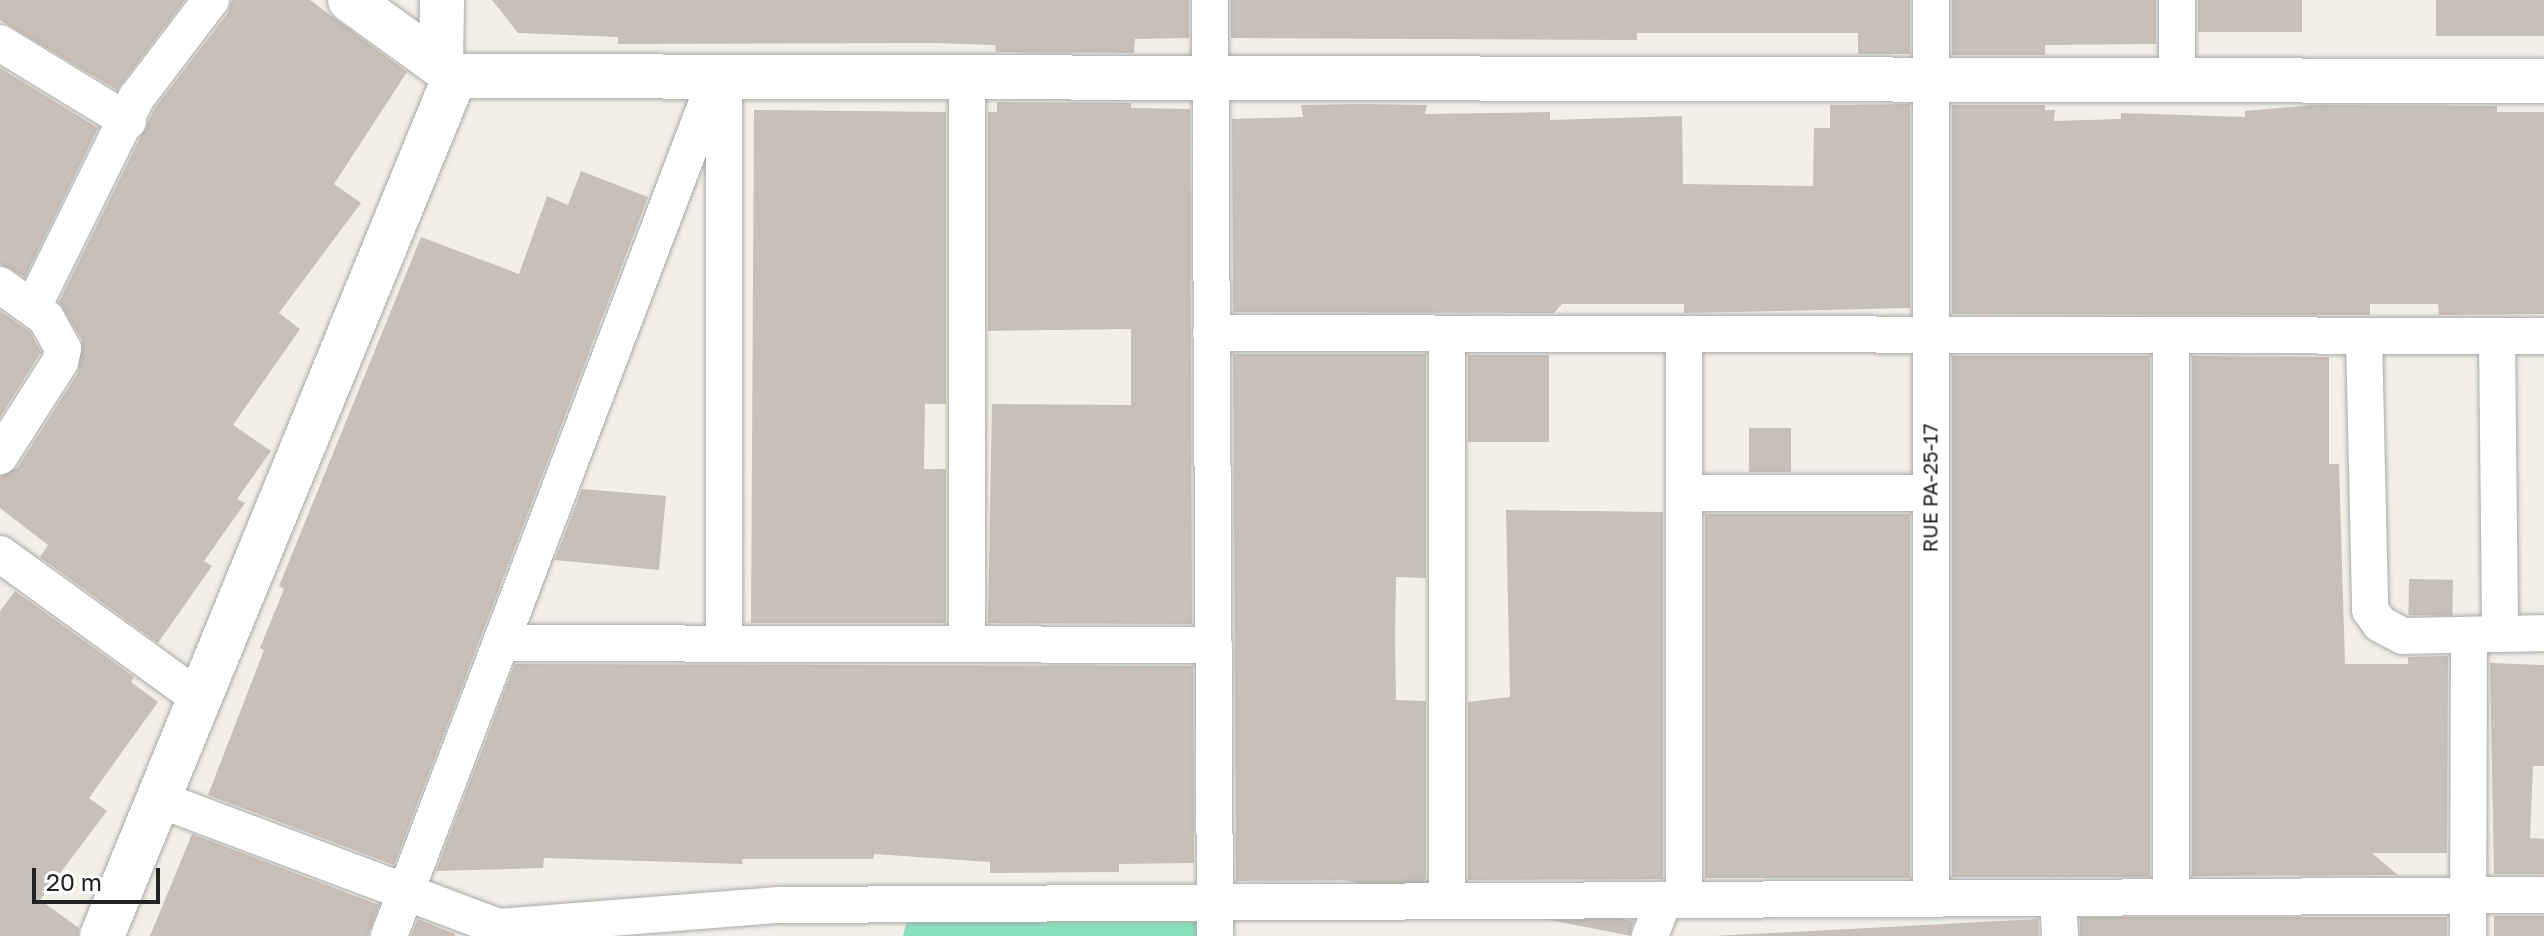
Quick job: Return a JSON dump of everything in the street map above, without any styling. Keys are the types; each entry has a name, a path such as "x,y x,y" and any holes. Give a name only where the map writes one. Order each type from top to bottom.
{"street":[{"path":"33,307 128,121 137,97 211,0"},
{"path":"350,0 448,71 721,76 2544,81"},
{"path":"102,936 448,71 442,0"},
{"path":"1210,0 1215,919"},
{"name":"RUE PA-25-17","path":"1931,0 1931,898"},
{"path":"2177,0 2177,80"},
{"path":"0,43 128,121"},
{"path":"389,936 721,76"},
{"path":"721,76 724,643"},
{"path":"967,77 967,644"},
{"path":"0,285 33,307 60,336 60,362 0,456"},
{"path":"1211,333 2544,336"},
{"path":"1447,334 1447,901"},
{"path":"1650,936 1674,900 1684,493 1684,334"},
{"path":"2171,335 2171,897"},
{"path":"2364,336 2370,610 2380,624 2403,636 2544,633"},
{"path":"2468,936 2497,336"},
{"path":"1684,493 1930,493"},
{"path":"1,558 199,698"},
{"path":"503,643 1214,645"},
{"path":"158,799 510,932 780,905 1215,919 1447,901 2544,895"},
{"path":"2058,898 2060,936"}],"green space":[{"path":"908,916 1209,919 1209,936 903,936"}],"building":[{"path":"0,0 185,0 117,90 0,20"},
{"path":"232,0 310,0 407,72 334,184 361,203 279,313 300,329 233,425 271,451 237,499 245,503 204,561 212,566 158,643 40,557 48,545 0,508 0,477 18,467 78,373 82,340 59,302 155,108 228,13"},
{"path":"492,0 1189,0 1189,38 1135,39 1134,53 996,52 995,45 933,43 618,44 618,37 518,33"},
{"path":"1231,0 1910,0 1910,54 1858,54 1858,33 1637,33 1637,40 1231,38"},
{"path":"1952,0 2156,0 2156,44 2045,45 2045,55 1952,55"},
{"path":"2198,0 2302,0 2302,32 2198,32"},
{"path":"2436,0 2544,0 2544,36 2436,36"},
{"path":"0,68 98,128 25,277 0,264"},
{"path":"997,102 1131,103 1131,108 1190,109 1192,624 988,623 992,404 1131,405 1131,329 988,331 988,112 997,112"},
{"path":"1910,104 1910,308 1684,313 1684,304 1562,304 1554,313 1233,312 1232,119 1303,117 1301,105 1427,105 1425,114 1550,112 1550,120 1682,116 1683,184 1813,186 1814,128 1830,128 1830,105"},
{"path":"1952,105 2045,105 2045,110 2055,110 2054,121 2121,119 2121,113 2245,117 2245,111 2316,105 2497,106 2497,112 2544,112 2544,314 2439,315 2438,304 2370,304 2370,315 1952,314"},
{"path":"754,110 946,112 946,404 925,404 924,469 946,469 946,623 751,623"},
{"path":"581,171 648,197 394,865 208,795 264,650 260,648 284,589 279,586 421,237 519,274 547,196 568,205"},
{"path":"0,311 30,332 41,352 0,417"},
{"path":"1233,354 1426,354 1426,578 1396,577 1395,638 1396,700 1426,701 1426,880 1236,881"},
{"path":"1468,355 1549,355 1549,442 1468,442"},
{"path":"1952,356 2150,356 2150,877 1952,877"},
{"path":"2192,356 2329,357 2329,464 2339,464 2345,664 2408,664 2408,657 2448,656 2447,853 2372,853 2398,875 2192,876"},
{"path":"1749,428 1791,428 1791,472 1749,472"},
{"path":"582,489 666,496 659,570 555,560"},
{"path":"1506,510 1663,512 1663,879 1468,880 1468,702 1510,697"},
{"path":"1705,514 1910,514 1910,878 1705,878"},
{"path":"2409,579 2453,580 2452,616 2408,615"},
{"path":"15,591 134,677 131,682 158,702 89,798 107,811 40,900 79,928 78,936 0,936 0,611"},
{"path":"2490,663 2544,665 2544,766 2533,766 2530,838 2544,839 2544,874 2494,874"},
{"path":"515,664 1193,666 1194,863 1119,864 1119,872 990,873 990,862 874,854 873,859 742,859 743,864 544,858 543,868 436,871"},
{"path":"192,834 379,905 368,936 150,936"},
{"path":"1243,845 1633,921 1630,936 1240,860"},
{"path":"2494,916 2544,916 2544,936 2494,936"},
{"path":"2080,917 2447,917 2447,936 2080,936"},
{"path":"418,919 455,934 455,936 411,936"},
{"path":"2038,919 2038,936 1714,936"}]}
